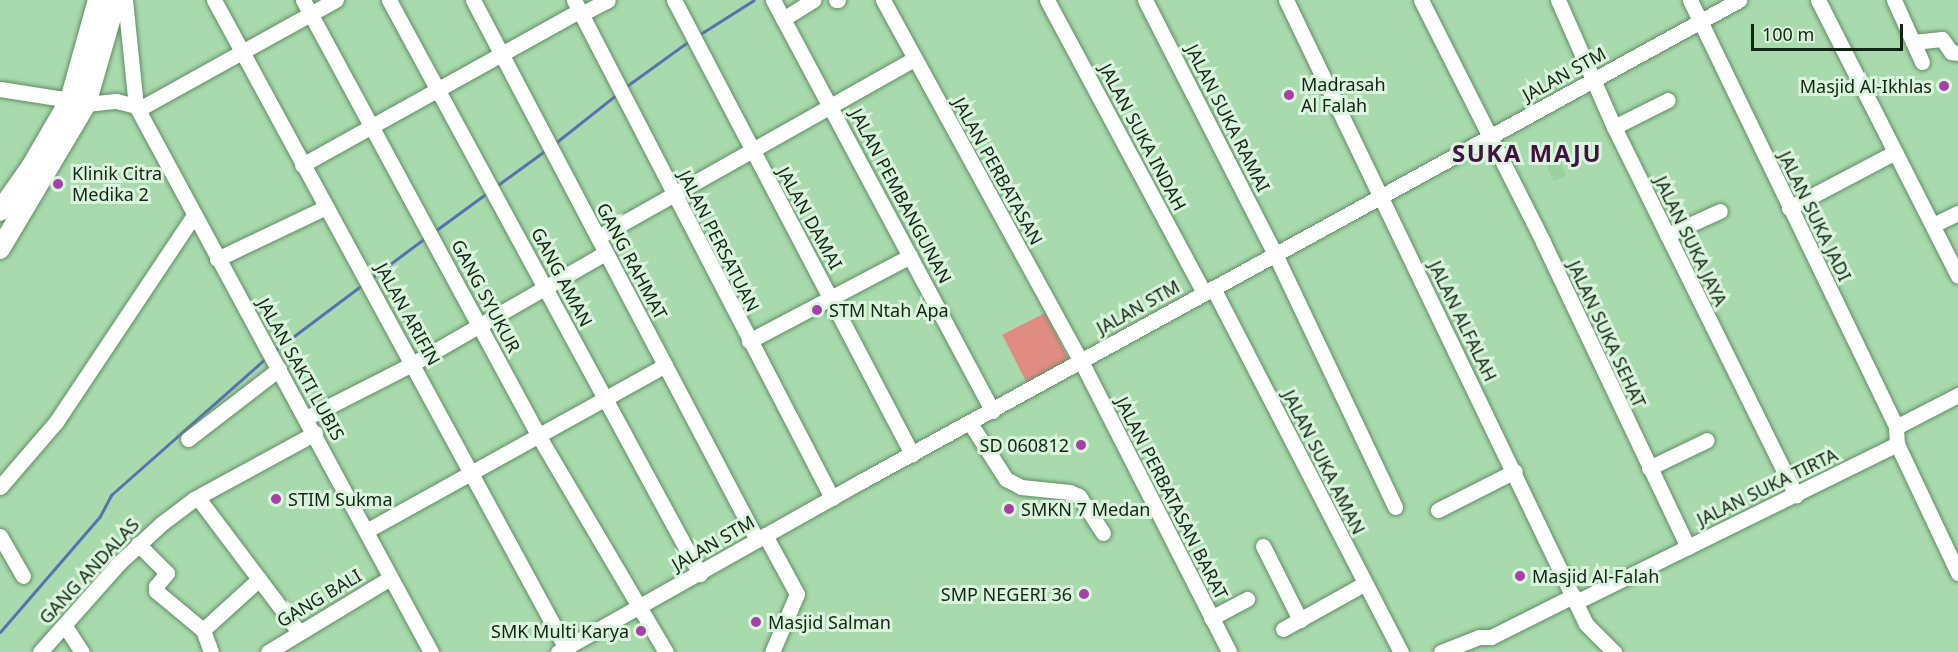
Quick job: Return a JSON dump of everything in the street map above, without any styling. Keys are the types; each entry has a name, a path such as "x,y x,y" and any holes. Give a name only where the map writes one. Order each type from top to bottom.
{"main road":[{"path":"0,211 78,102 98,0"},
{"path":"0,249 48,174 116,0"}],"street":[{"name":"JALAN SAKTI LUBIS","path":"125,0 137,108 217,259 315,434 430,652"},
{"name":"JALAN ARIFIN","path":"214,0 302,165 414,363 564,651"},
{"name":"GANG SYUKUR","path":"303,0 538,435 638,609 666,652"},
{"path":"0,88 78,102 116,101 137,108 336,0"},
{"name":"GANG AMAN","path":"390,0 700,574"},
{"name":"GANG RAHMAT","path":"473,0 664,365 761,537 796,594 772,652"},
{"path":"302,165 373,128 578,8 608,0"},
{"name":"JALAN DAMAI","path":"674,0 912,454"},
{"name":"JALAN PEMBANGUNAN","path":"773,0 992,411"},
{"path":"783,19 814,0"},
{"name":"JALAN PERBATASAN","path":"883,0 1081,361"},
{"name":"JALAN SUKA INDAH","path":"1047,0 1209,291"},
{"name":"JALAN SUKA RAMAI","path":"1145,0 1275,254 1395,507"},
{"name":"JALAN ALFALAH","path":"1286,0 1575,599 1593,634 1614,652"},
{"name":"JALAN SUKA SEHAT","path":"1421,0 1491,138 1688,547"},
{"name":"JALAN SUKA JAYA","path":"1558,0 1614,127 1796,495"},
{"name":"JALAN SUKA JADI","path":"1690,0 1896,427"},
{"name":"JALAN STM","path":"564,651 761,537 1739,0"},
{"path":"1818,0 1958,276"},
{"path":"1894,0 1922,62"},
{"name":"JALAN PERSATUAN","path":"578,8 625,103 832,498"},
{"path":"1913,42 1942,39 1951,52 1958,53"},
{"path":"597,237 914,59"},
{"path":"1614,127 1668,100"},
{"path":"1789,208 1895,152"},
{"path":"217,259 326,207"},
{"path":"1666,235 1720,211"},
{"path":"1933,225 1958,213"},
{"path":"0,487 56,422 194,215"},
{"path":"306,418 414,363 605,253"},
{"path":"749,342 910,256"},
{"name":"JALAN SUKA AMAN","path":"1209,291 1401,652"},
{"name":"JALAN PERBATASAN BARAT","path":"1081,361 1229,652"},
{"path":"366,531 470,471 605,400 664,365"},
{"path":"188,439 278,367"},
{"path":"1958,395 1896,427 1897,444 1958,573"},
{"path":"970,423 1006,479 1021,487 1070,492 1079,496 1103,533"},
{"name":"GANG ANDALAS","path":"40,652 138,544 198,498 315,434"},
{"path":"1649,468 1707,440"},
{"name":"JALAN SUKA TIRTA","path":"1442,652 1479,637 1491,637 1575,599 1688,547 1897,444"},
{"path":"1438,510 1515,471"},
{"path":"198,498 299,632"},
{"path":"0,536 23,576"},
{"path":"138,544 167,573 156,586 156,591 203,630 211,652"},
{"path":"1263,546 1300,620"},
{"name":"GANG BALI","path":"270,652 299,632 390,578"},
{"path":"203,630 259,579"},
{"path":"1283,629 1364,584"},
{"path":"1211,618 1247,599"},
{"path":"65,627 82,652"}],"shaded area":[{"path":"1554,149 1566,175 1554,181 1541,155"},
{"path":"1045,313 1071,364 1028,386 1002,335"}],"waterway":[{"path":"697,36 754,0"},
{"path":"624,88 689,41"},
{"path":"554,144 617,94"},
{"path":"495,187 546,150"},
{"path":"435,231 488,192"},
{"path":"370,279 425,238"},
{"path":"274,351 362,285"},
{"path":"0,632 100,516 111,495 267,357"}],"place":[{"name":"Masjid Al-Ikhlas","path":"1944,86"},
{"name":"Madrasah Al Falah","path":"1289,95"},
{"name":"Klinik Citra Medika 2","path":"58,184"},
{"name":"STM Ntah Apa","path":"817,310"},
{"name":"SD 060812","path":"1081,445"},
{"name":"STIM Sukma","path":"276,499"},
{"name":"SMKN 7 Medan","path":"1009,509"},
{"name":"Masjid Al-Falah","path":"1520,576"},
{"name":"SMP NEGERI 36","path":"1084,594"},
{"name":"Masjid Salman","path":"756,622"},
{"name":"SMK Multi Karya","path":"641,631"}],"district":[{"name":"SUKA MAJU","path":"1527,153"}]}
